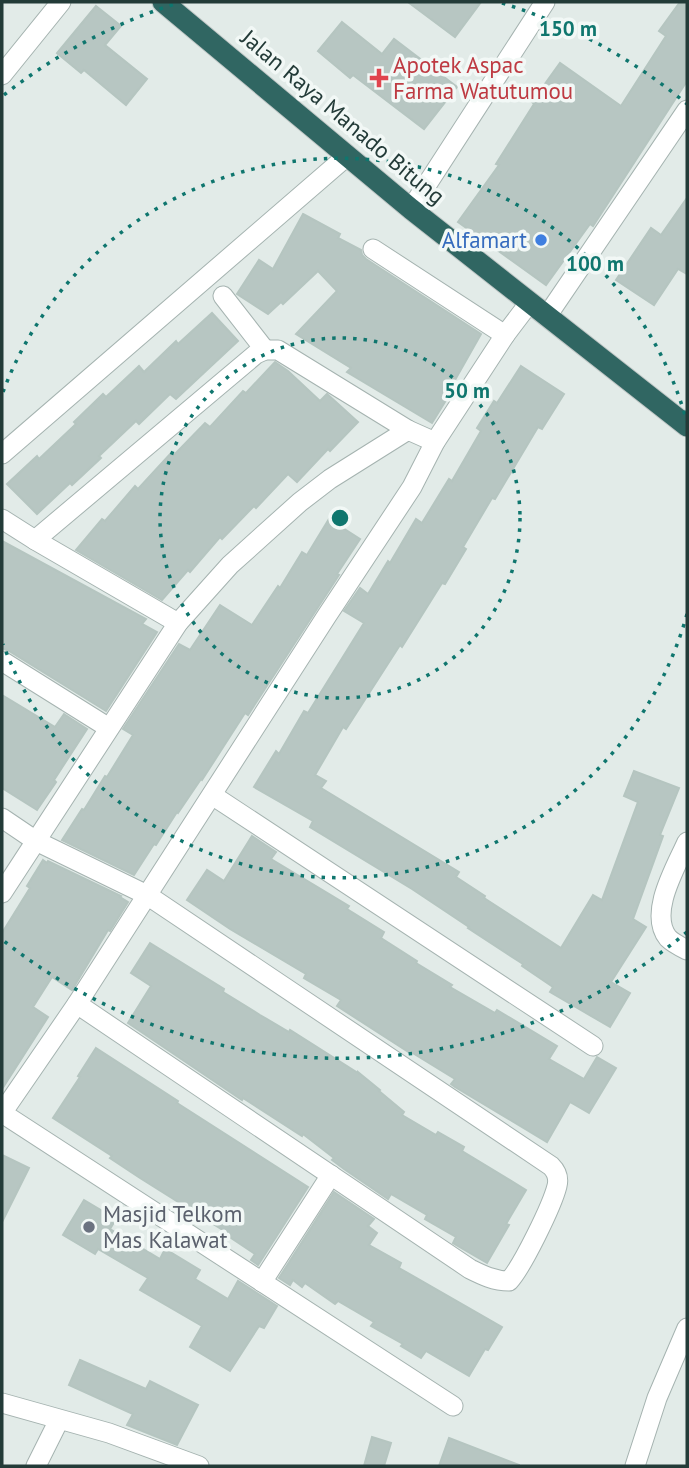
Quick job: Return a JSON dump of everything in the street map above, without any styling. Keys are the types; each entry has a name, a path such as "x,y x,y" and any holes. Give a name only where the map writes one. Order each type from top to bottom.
{"highway":[{"name":"Jalan Raya Manado Bitung","path":"163,2 411,209 687,426"}],"street":[{"path":"2,75 61,2"},
{"path":"411,209 545,2"},
{"path":"547,316 687,110"},
{"path":"2,454 347,156"},
{"path":"373,249 505,335"},
{"path":"223,296 265,350"},
{"path":"453,1406 2,1113 78,1004 412,487 435,442 505,335 530,302"},
{"path":"35,540 256,354 265,350 278,350 408,430 435,442"},
{"path":"2,893 177,623 230,565 300,502 330,479 408,430"},
{"path":"2,519 177,623"},
{"path":"2,662 110,728"},
{"path":"212,795 593,1046"},
{"path":"2,818 36,841 147,895 556,1170 557,1186 545,1216 513,1277 504,1281 470,1269 78,1004"},
{"path":"687,842 666,890 661,921 670,940 687,950"},
{"path":"262,1282 331,1175"},
{"path":"635,1466 657,1398 687,1328"},
{"path":"2,1404 110,1433 199,1466"},
{"path":"36,1466 59,1420"}],"building":[{"path":"408,2 481,2 455,37"},
{"path":"680,2 687,2 687,81 593,226 590,224 546,285 458,222 499,165 496,164 534,104 532,102 560,63 621,106 666,36 659,31"},
{"path":"96,6 121,26 105,45 147,79 126,105 84,70 81,73 57,53"},
{"path":"342,22 382,54 394,39 457,87 424,129 353,75 350,78 318,51"},
{"path":"687,198 687,274 678,269 654,305 616,280 651,228 661,235"},
{"path":"303,214 340,234 338,238 361,250 366,259 481,334 432,423 347,372 351,368 296,334 337,291 318,271 283,304 281,302 268,314 237,294 259,260 273,269"},
{"path":"212,313 238,341 176,399 170,394 139,424 136,421 99,456 101,458 37,514 7,484 37,456 39,459 103,394 106,397 139,366 144,372 176,341 178,344"},
{"path":"275,362 320,401 327,394 358,422 330,451 328,449 297,482 288,474 256,508 254,506 222,539 220,537 162,600 76,550 135,486 138,489 171,453 174,455 205,423 210,427 243,391 246,393"},
{"path":"521,366 564,394 542,429 538,427 495,499 492,498 445,584 442,583 346,729 343,727 315,775 326,781 321,788 459,872 456,877 485,896 484,898 561,948 593,895 602,900 638,802 624,796 634,771 679,788 660,835 663,836 633,919 646,927 611,982 630,993 610,1027 550,992 553,987 522,966 523,964 412,889 310,827 313,821 254,787 276,751 279,754 304,711 308,713 364,623 344,611 360,588 368,594 416,519 422,523 449,479 452,481 481,431 477,428 494,401 497,403"},
{"path":"329,519 360,539 248,715 245,713 202,780 134,875 62,840 133,735 123,729 179,644 190,650 220,605 252,625 278,586 280,588 302,552 307,555"},
{"path":"2,541 146,619 142,624 157,632 106,711 2,648"},
{"path":"2,695 55,727 64,714 87,729 37,810 2,788"},
{"path":"252,836 276,852 271,859 349,906 347,909 384,932 381,938 452,985 450,987 495,1013 497,1010 557,1046 549,1059 584,1079 597,1057 616,1068 589,1113 570,1102 547,1142 455,1087 451,1084 455,1079 337,1006 341,1000 304,978 306,974 187,900 207,870 224,881"},
{"path":"43,860 121,896 128,902 72,990 52,977 33,1007 48,1017 2,1089 2,933 30,888 27,886"},
{"path":"150,943 260,1015 289,1032 290,1030 358,1072 404,1112 402,1115 436,1135 438,1132 464,1147 462,1151 526,1190 487,1263 453,1243 456,1237 425,1219 427,1215 391,1194 388,1199 332,1160 334,1158 303,1134 302,1136 243,1098 242,1100 128,1023 151,986 131,973"},
{"path":"96,1048 308,1187 258,1265 251,1260 255,1254 228,1236 229,1234 140,1178 110,1158 112,1156 53,1118"},
{"path":"2,1155 29,1168 2,1222"},
{"path":"334,1192 374,1219 368,1226 377,1233 369,1245 401,1263 399,1268 502,1327 469,1376 426,1351 421,1358 371,1326 374,1322 338,1301 335,1304 305,1283 302,1287 293,1280 290,1285 279,1278"},
{"path":"84,1200 116,1219 110,1229 160,1259 165,1249 200,1270 195,1279 228,1299 238,1281 277,1306 264,1328 259,1326 230,1371 190,1347 202,1326 140,1290 148,1278 98,1249 95,1254 63,1235"},
{"path":"80,1360 146,1389 150,1381 198,1405 177,1445 127,1425 133,1414 69,1385"},
{"path":"372,1437 391,1443 384,1466 364,1466"},
{"path":"449,1438 519,1465 519,1466 439,1466"}],"place":[{"name":"Apotek Aspac Farma Watutumou","path":"379,78"},
{"name":"Alfamart","path":"541,240"},
{"name":"Masjid Telkom Mas Kalawat","path":"89,1227"}]}
